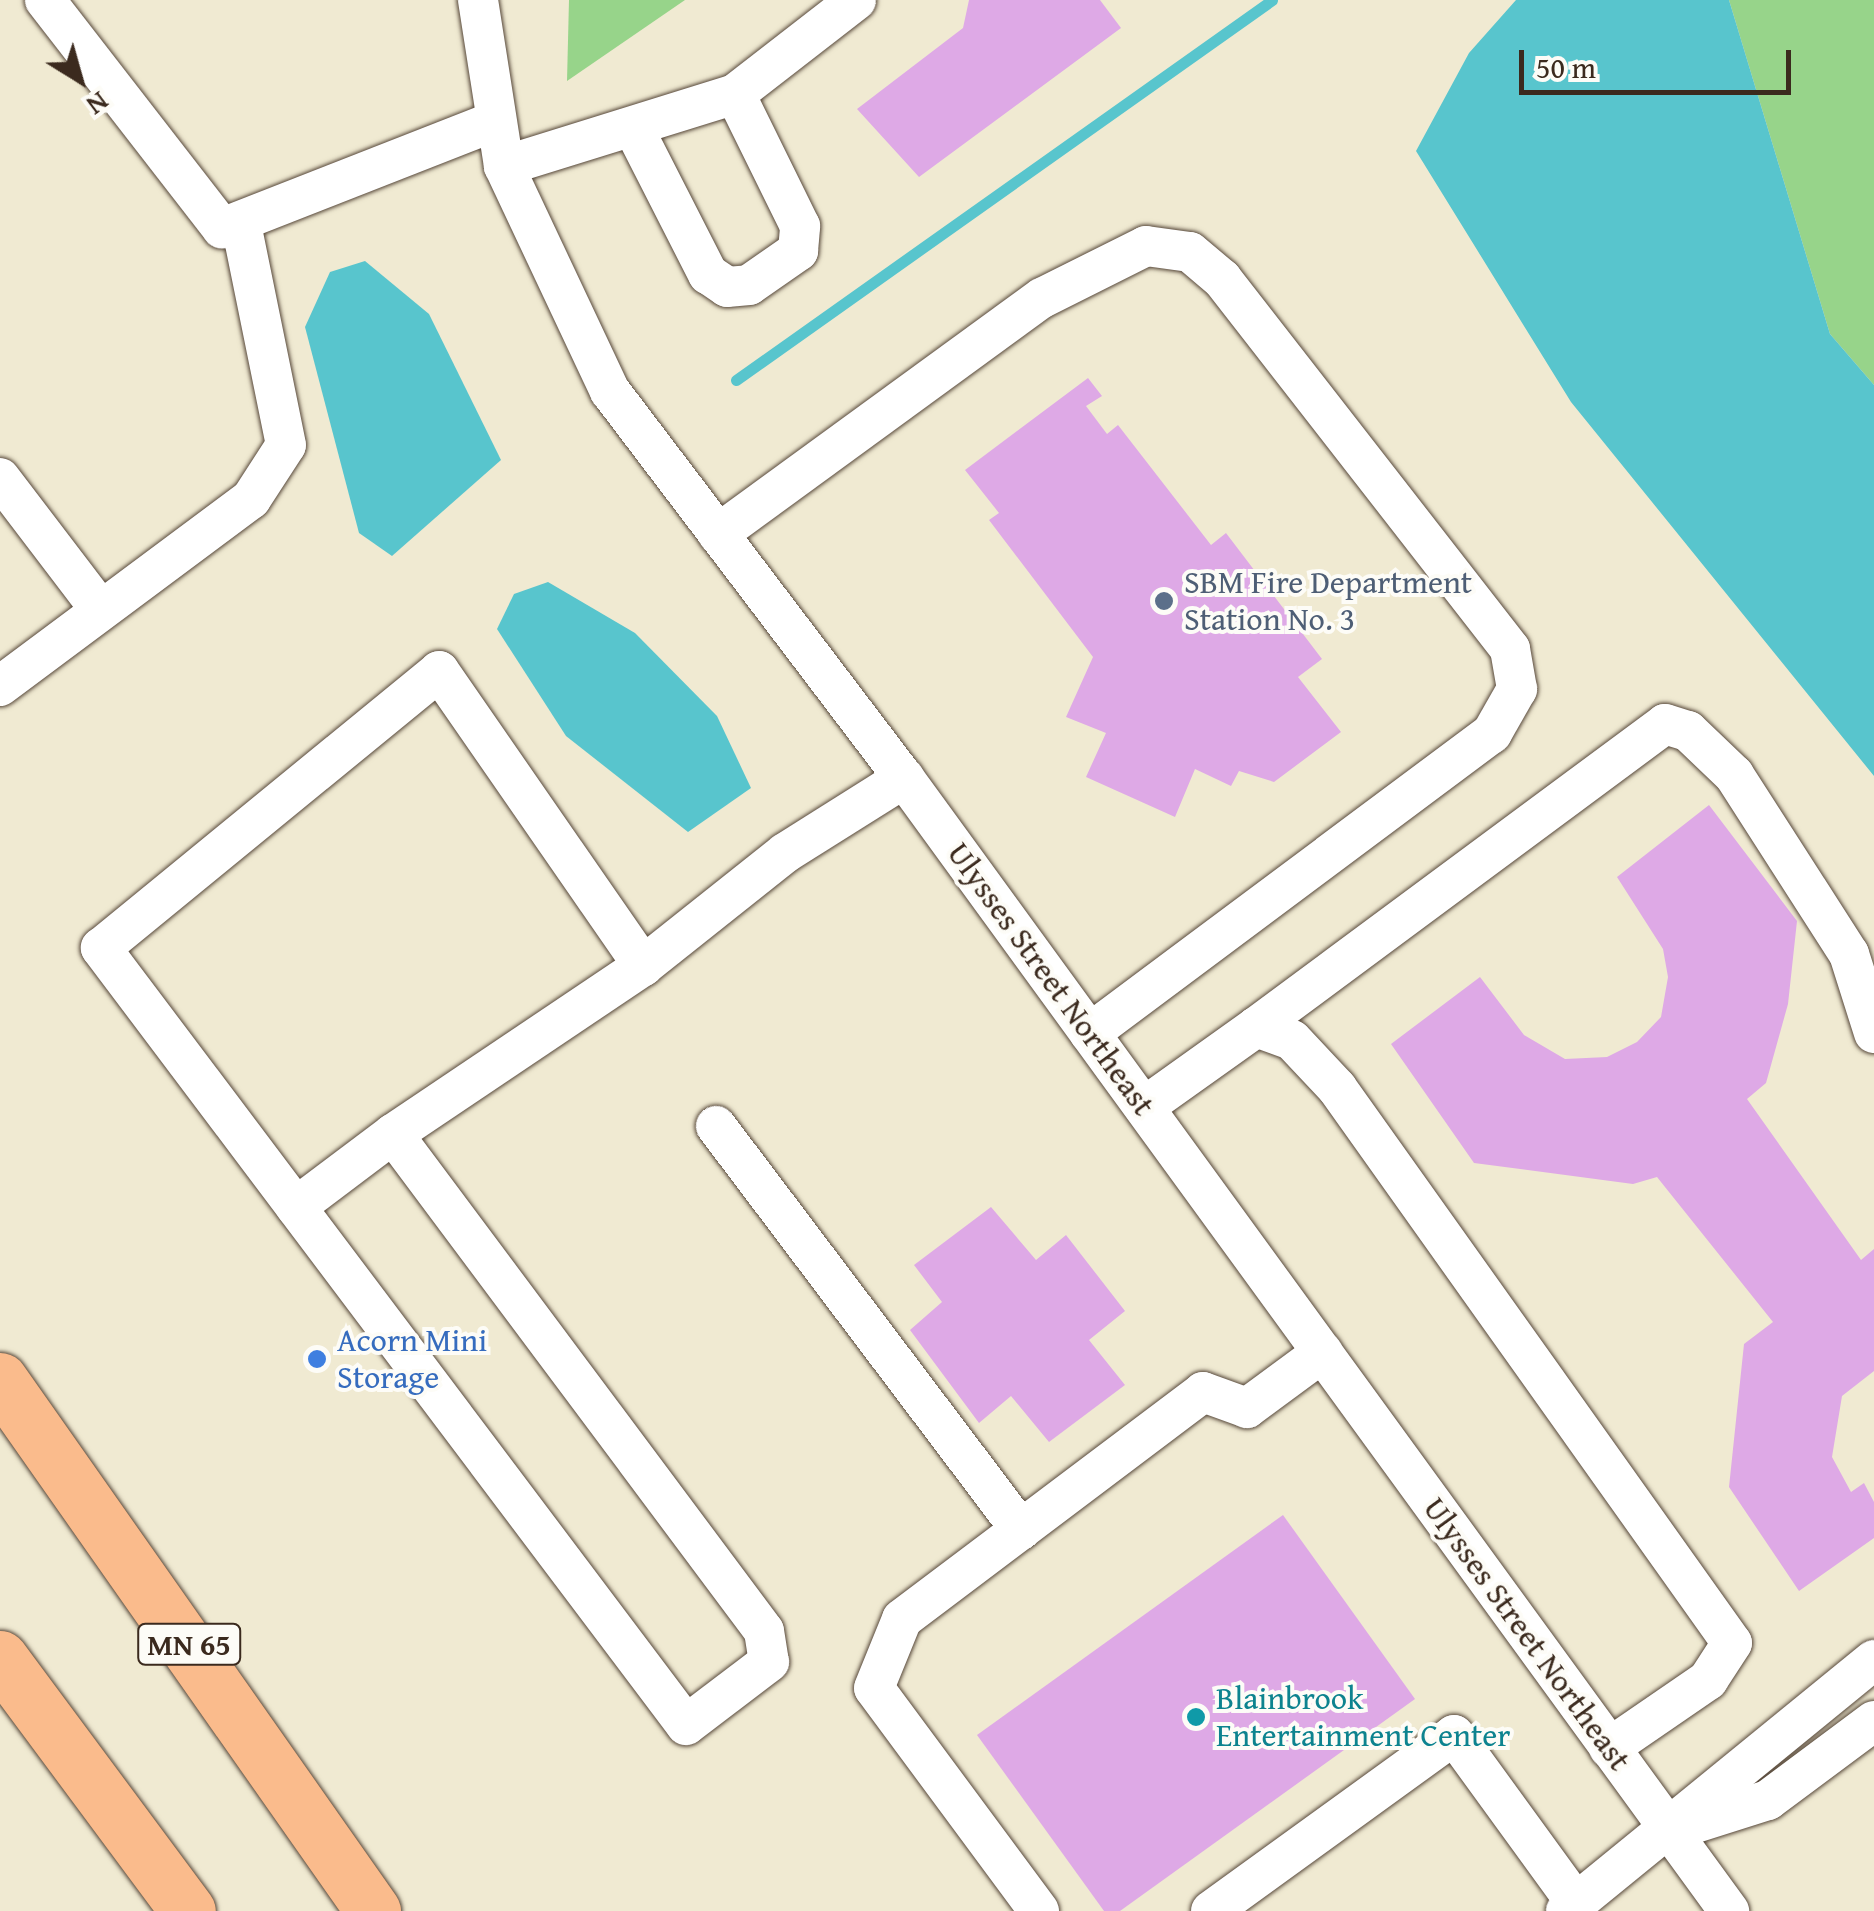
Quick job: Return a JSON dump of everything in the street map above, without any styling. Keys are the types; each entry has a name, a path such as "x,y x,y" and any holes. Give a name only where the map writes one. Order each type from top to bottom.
{"highway":[{"name":"MN 65","path":"0,1380 373,1911"},
{"path":"0,1658 188,1911"}],"street":[{"path":"45,0 222,228 494,122"},
{"name":"Ulysses Street Northeast","path":"478,0 494,122 504,166 610,391 904,778 1729,1911"},
{"path":"504,166 635,131 735,94 856,0"},
{"path":"635,131 708,274 727,287 749,285 798,251 800,226 735,94"},
{"path":"0,686 99,608 251,499 286,445 241,223"},
{"path":"718,534 1042,298 1146,246 1190,252 1222,279 1510,649 1518,689 1492,733 1090,1033"},
{"path":"0,478 99,608"},
{"path":"393,1134 764,1631 769,1662 686,1725 101,948 439,671 643,966"},
{"path":"1144,1107 1665,724 1688,731 1734,775 1849,954 1874,1032"},
{"path":"296,1206 393,1134 643,966 785,853 904,778"},
{"path":"1256,1027 1313,1057 1732,1642 1708,1680 1609,1748"},
{"path":"716,1126 1021,1530"},
{"path":"1039,1911 874,1688 902,1619 1203,1392 1247,1408 1323,1352"},
{"path":"1211,1911 1454,1735 1583,1905 1769,1740 1874,1660"},
{"path":"1672,1830 1768,1800 1874,1721"}],"green space":[{"path":"569,0 685,0 567,81"},
{"path":"1729,0 1874,0 1874,385 1830,334"}],"water":[{"path":"1516,0 1729,0 1830,334 1874,385 1874,776 1571,402 1416,151 1469,53"},
{"path":"365,261 429,314 501,460 392,556 359,533 305,327 330,272"},
{"path":"548,582 635,633 717,716 751,788 688,832 566,736 497,629 514,594"}],"building":[{"path":"969,0 1100,0 1121,28 919,177 857,109 963,28"},
{"name":"SBM Fire Department Station No. 3","path":"1088,378 1102,396 1086,406 1107,434 1118,425 1211,545 1226,533 1322,659 1298,677 1341,732 1274,782 1239,771 1231,786 1195,769 1175,817 1086,777 1106,733 1066,717 1093,657 989,520 999,513 965,470"},
{"path":"1709,805 1797,921 1788,1004 1766,1083 1747,1099 1861,1260 1874,1249 1874,1371 1842,1396 1832,1457 1851,1492 1864,1483 1874,1502 1874,1538 1799,1591 1729,1487 1744,1344 1773,1322 1657,1177 1633,1184 1474,1163 1391,1044 1480,977 1524,1035 1565,1059 1607,1057 1637,1042 1661,1017 1668,977 1663,949 1617,877"},
{"path":"991,1207 1036,1260 1066,1235 1125,1311 1089,1340 1125,1385 1049,1442 1011,1396 979,1423 910,1330 942,1302 914,1265"},
{"name":"Blainbrook Entertainment Center","path":"1283,1515 1415,1699 1120,1911 1104,1911 977,1735"}],"waterway":[{"path":"736,380 1272,0"}],"place":[{"name":"SBM Fire Department Station No. 3","path":"1164,601"},
{"name":"Acorn Mini Storage","path":"317,1359"},
{"name":"Blainbrook Entertainment Center","path":"1196,1717"}]}
